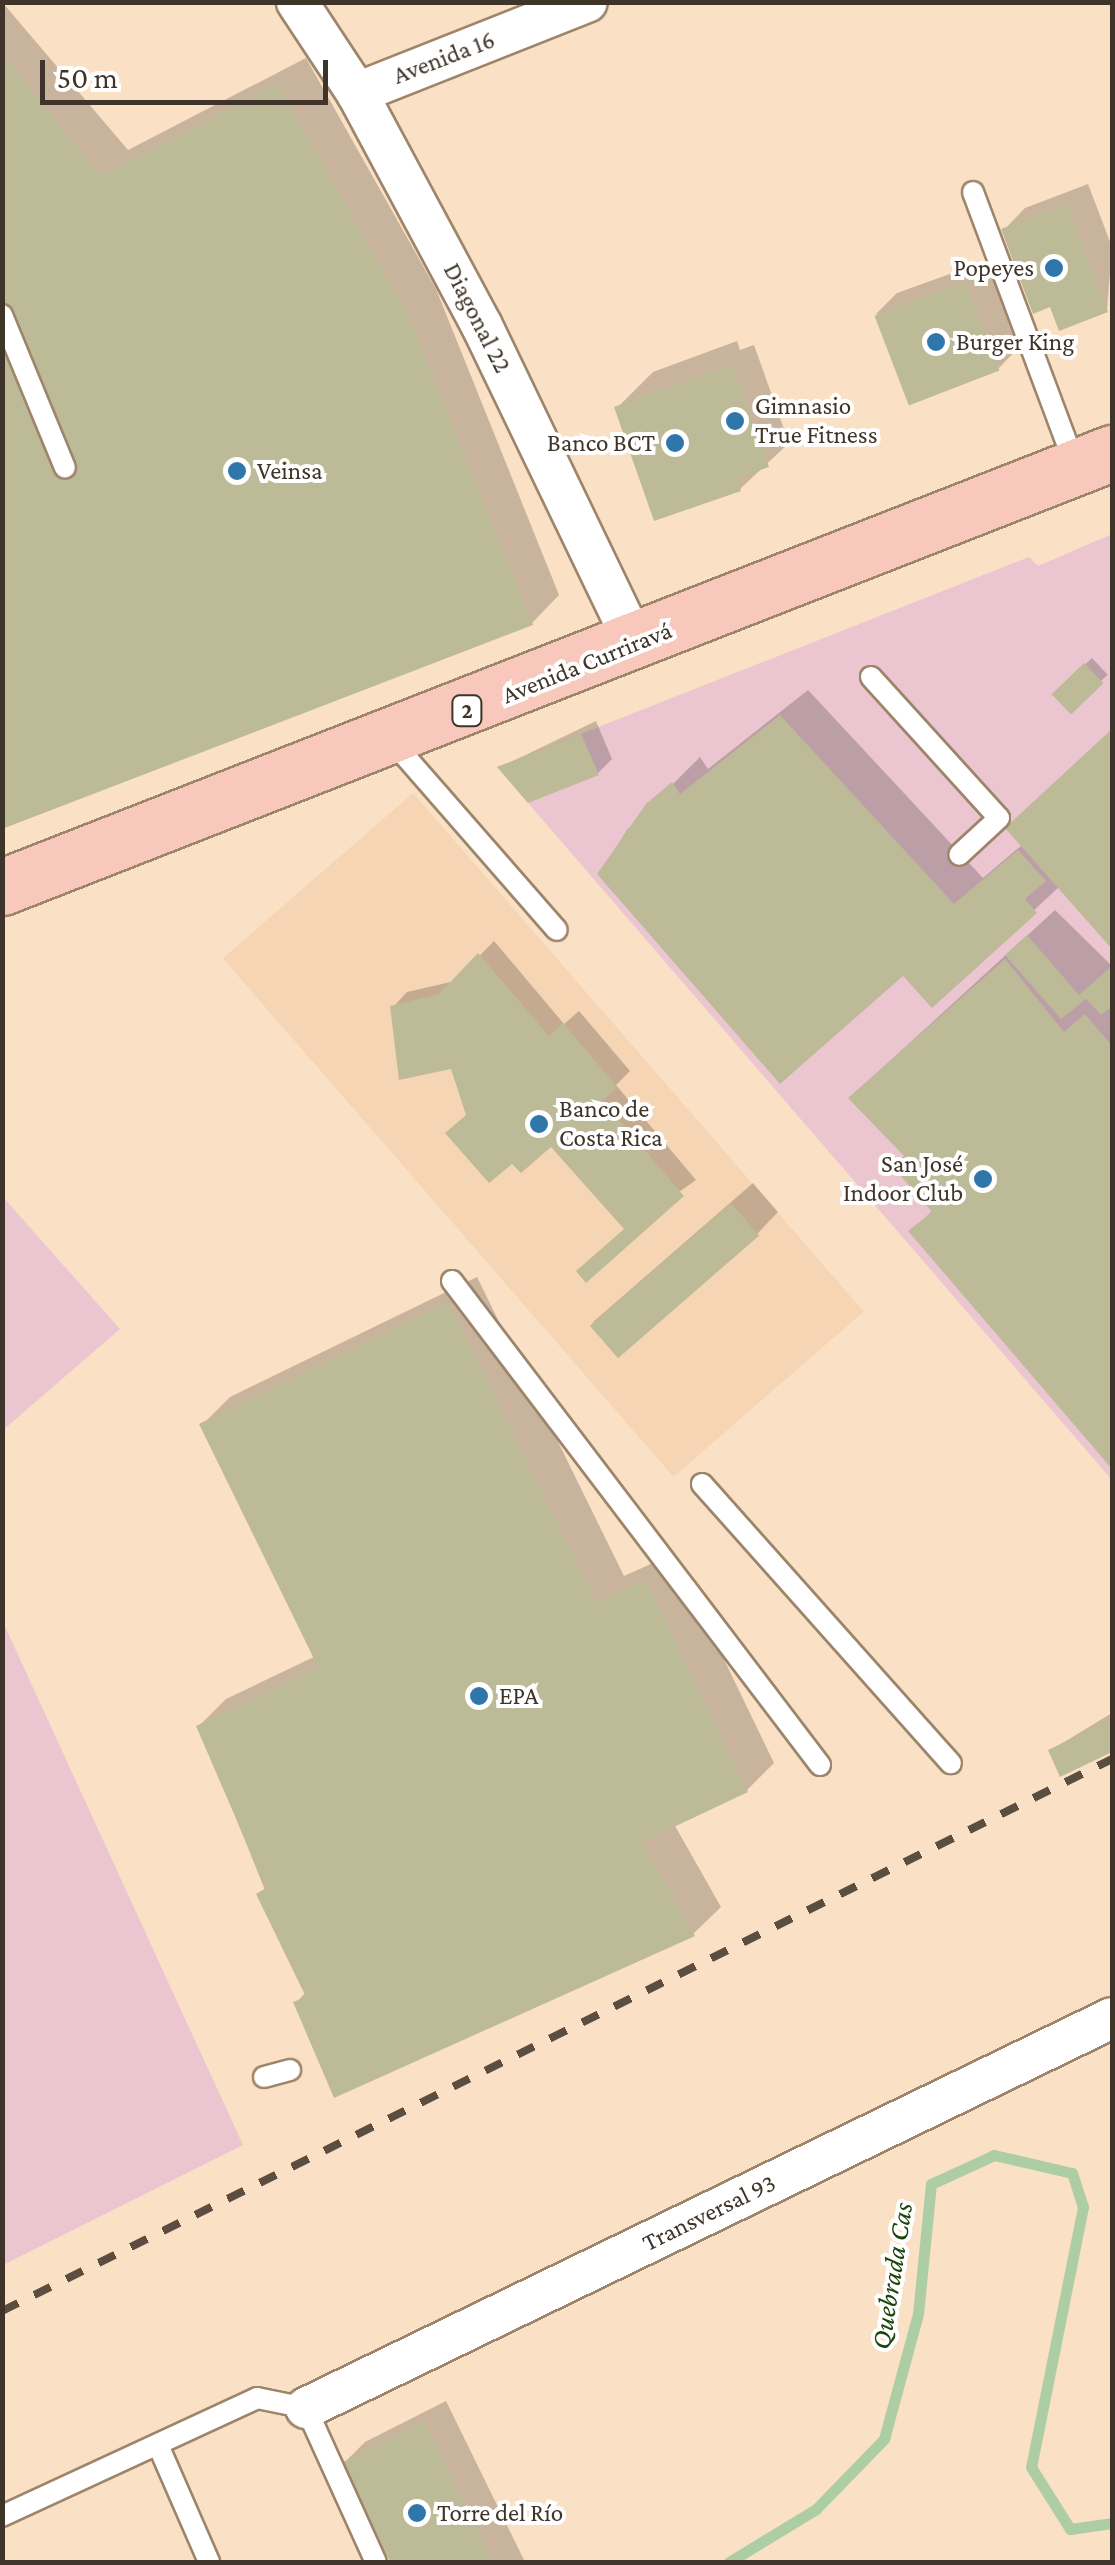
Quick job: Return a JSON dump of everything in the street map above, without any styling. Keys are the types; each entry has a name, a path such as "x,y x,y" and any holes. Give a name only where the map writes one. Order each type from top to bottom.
{"highway":[{"name":"Avenida Curriravá","path":"2,888 636,646 1094,460"}],"street":[{"name":"Diagonal 22","path":"297,2 357,93 636,646"},
{"name":"Avenida 16","path":"357,93 588,2"},
{"name":"Transversal 93","path":"306,2408 1112,2018"}],"lane":[{"path":"973,192 1094,460"},
{"path":"2,315 65,468"},
{"path":"871,677 999,818 958,855"},
{"path":"391,740 557,930"},
{"path":"452,1281 820,1765"},
{"path":"702,1484 951,1763"},
{"path":"264,2078 290,2070"},
{"path":"2,2516 258,2398 306,2408 376,2562"},
{"path":"158,2445 208,2562"}],"shaded area":[{"name":"San José Indoor Club","path":"1112,534 1112,1480 497,767 1029,557 1038,566"},
{"path":"413,793 864,1311 674,1477 223,958"},
{"path":"2,1196 120,1329 3,1430 2,1430"},
{"path":"2,1620 243,2145 3,2265 2,2265"}],"building":[{"name":"Veinsa","path":"2,53 100,175 278,84 409,317 533,625 2,829"},
{"name":"Popeyes","path":"1067,204 1108,312 1059,331 1050,307 1033,314 1001,229"},
{"name":"Burger King","path":"965,281 999,371 909,405 874,316"},
{"name":"Banco BCT","path":"732,364 769,467 737,478 741,491 654,521 614,407"},
{"path":"1084,663 1103,683 1071,714 1052,694"},
{"path":"780,715 954,904 1018,850 1046,881 1025,899 1037,913 932,1008 903,976 780,1084 597,874 646,804 672,782 680,794"},
{"path":"1112,729 1112,949 1005,828"},
{"path":"581,734 599,775 528,803 497,767"},
{"path":"1027,935 1079,995 1112,966 1112,1006 1101,1015 1086,999 1061,1019 1005,955"},
{"name":"Banco de Costa Rica","path":"478,953 549,1036 563,1023 617,1087 603,1101 684,1196 586,1283 576,1271 624,1229 551,1147 521,1173 512,1164 489,1183 445,1133 466,1115 451,1069 399,1080 390,1006 439,994"},
{"path":"1005,959 1064,1032 1085,1014 1112,1046 1112,1469 908,1231 932,1212 892,1166 904,1156 848,1098"},
{"path":"731,1203 759,1235 618,1358 590,1326"},
{"name":"EPA","path":"449,1302 596,1602 646,1580 748,1792 642,1842 695,1936 334,2098 293,2002 306,1997 256,1894 266,1888 196,1726 318,1667 199,1424"},
{"path":"1112,1719 1112,1752 1060,1777 1048,1750"},
{"name":"Torre del Río","path":"424,2421 494,2562 390,2562 341,2463"}],"waterway":[{"name":"Quebrada Cas","path":"729,2562 816,2509 884,2439 918,2314 931,2184 994,2155 1072,2173 1083,2207 1031,2467 1070,2529 1112,2523"}],"railway":[{"path":"2,2311 1112,1759"}],"place":[{"name":"Popeyes","path":"1054,268"},
{"name":"Burger King","path":"936,342"},
{"name":"Gimnasio True Fitness","path":"735,421"},
{"name":"Banco BCT","path":"675,443"},
{"name":"Veinsa","path":"237,471"},
{"name":"Banco de Costa Rica","path":"539,1124"},
{"name":"San José Indoor Club","path":"983,1179"},
{"name":"EPA","path":"479,1696"},
{"name":"Torre del Río","path":"417,2513"}]}
